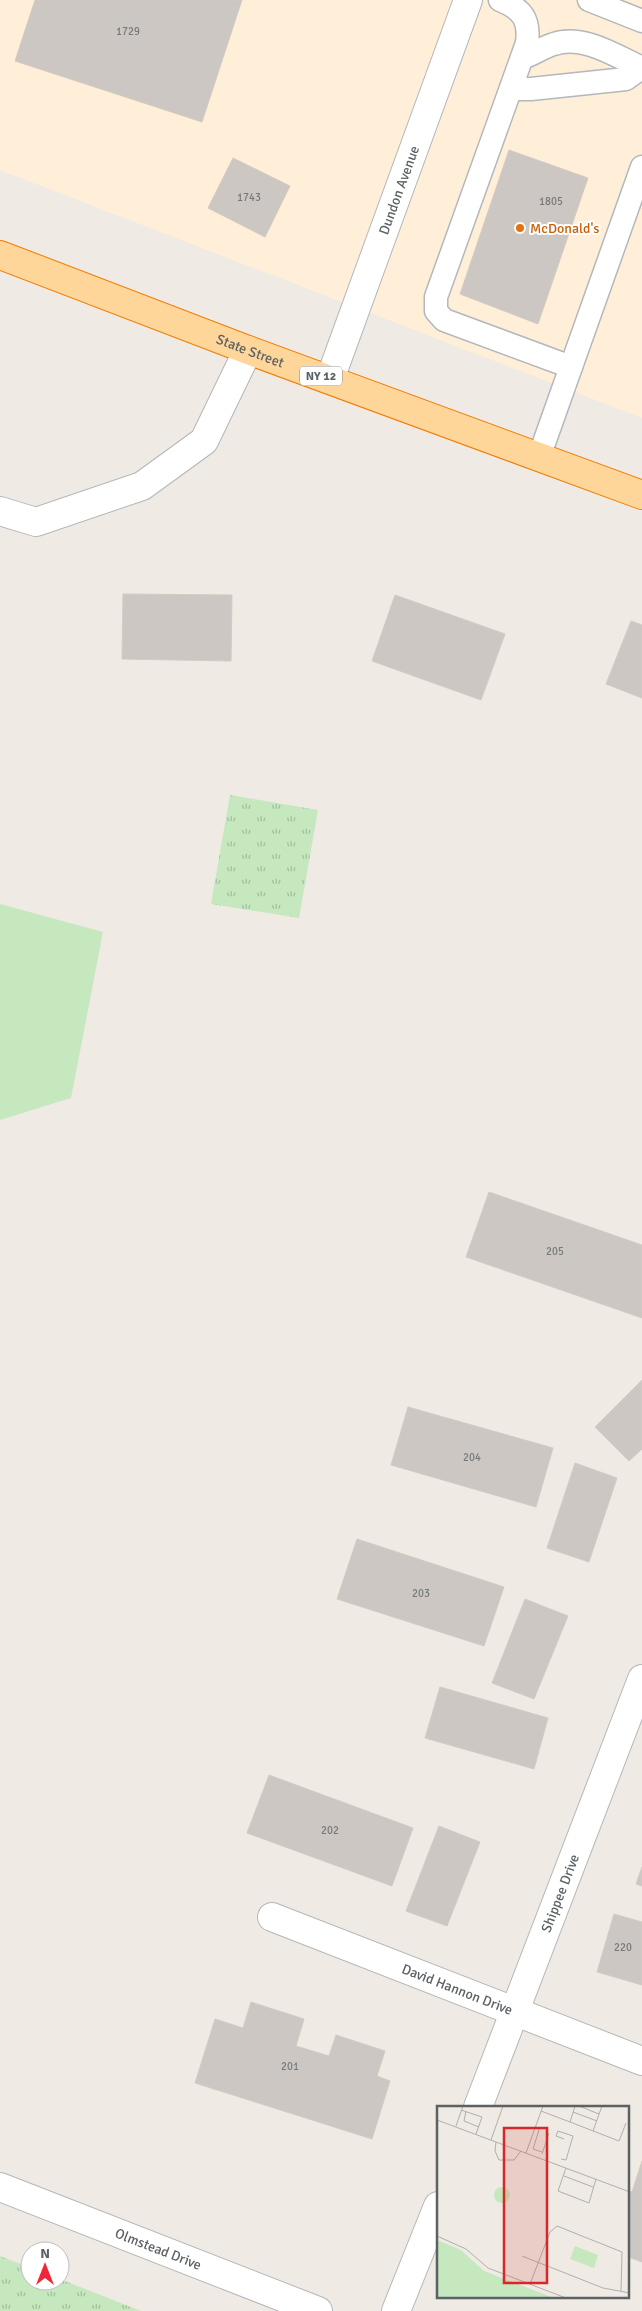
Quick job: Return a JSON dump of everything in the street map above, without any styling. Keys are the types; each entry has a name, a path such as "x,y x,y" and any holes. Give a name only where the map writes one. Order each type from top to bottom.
{"highway":[{"name":"State Street","path":"0,255 248,350 642,495"}],"street":[{"name":"Dundon Avenue","path":"330,379 468,0"},
{"path":"0,511 36,522 142,486 204,441 248,350"},
{"name":"Shippee Drive","path":"478,2106 642,1679"},
{"name":"David Hannon Drive","path":"272,1917 642,2061"},
{"name":"Olmstead Drive","path":"0,2187 318,2311"},
{"path":"396,2311 437,2208"}],"lane":[{"path":"500,0 519,10 529,29 522,58 436,296 436,310 444,320 571,367"},
{"path":"589,0 642,21"},
{"path":"522,58 536,54 552,44 581,42 642,68"},
{"path":"511,89 531,89 626,79 642,68"},
{"path":"539,457 642,167"}],"shaded area":[{"path":"0,0 642,0 642,418 0,170"}],"green space":[{"path":"230,795 318,810 299,918 211,904"},
{"path":"0,904 103,932 71,1098 0,1120"},
{"path":"0,2256 20,2264 20,2291 70,2291 70,2283 141,2311 0,2311"}],"building":[{"path":"35,0 242,0 202,122 15,61"},
{"path":"509,150 588,178 538,324 460,294"},
{"path":"233,158 290,186 265,237 208,208"},
{"path":"123,594 232,595 231,661 122,659"},
{"path":"395,595 505,634 481,700 372,661"},
{"path":"631,621 642,625 642,698 606,684"},
{"path":"489,1192 642,1245 642,1318 466,1257"},
{"path":"642,1380 642,1449 629,1461 595,1427"},
{"path":"408,1407 553,1448 536,1507 391,1465"},
{"path":"575,1463 617,1478 589,1562 547,1548"},
{"path":"357,1539 504,1587 484,1646 337,1599"},
{"path":"525,1599 568,1616 534,1699 492,1683"},
{"path":"440,1687 548,1718 534,1769 425,1738"},
{"path":"269,1775 413,1828 392,1886 247,1833"},
{"path":"439,1826 480,1842 447,1926 406,1911"},
{"path":"642,1867 642,1886 636,1884"},
{"path":"614,1914 642,1922 642,1985 597,1972"},
{"path":"251,2002 304,2019 296,2046 329,2056 336,2035 385,2051 377,2076 390,2081 372,2139 195,2083 215,2019 243,2028"},
{"path":"642,2161 642,2262 630,2258 630,2192 632,2192"}],"place":[{"name":"McDonald's","path":"520,228"}]}
